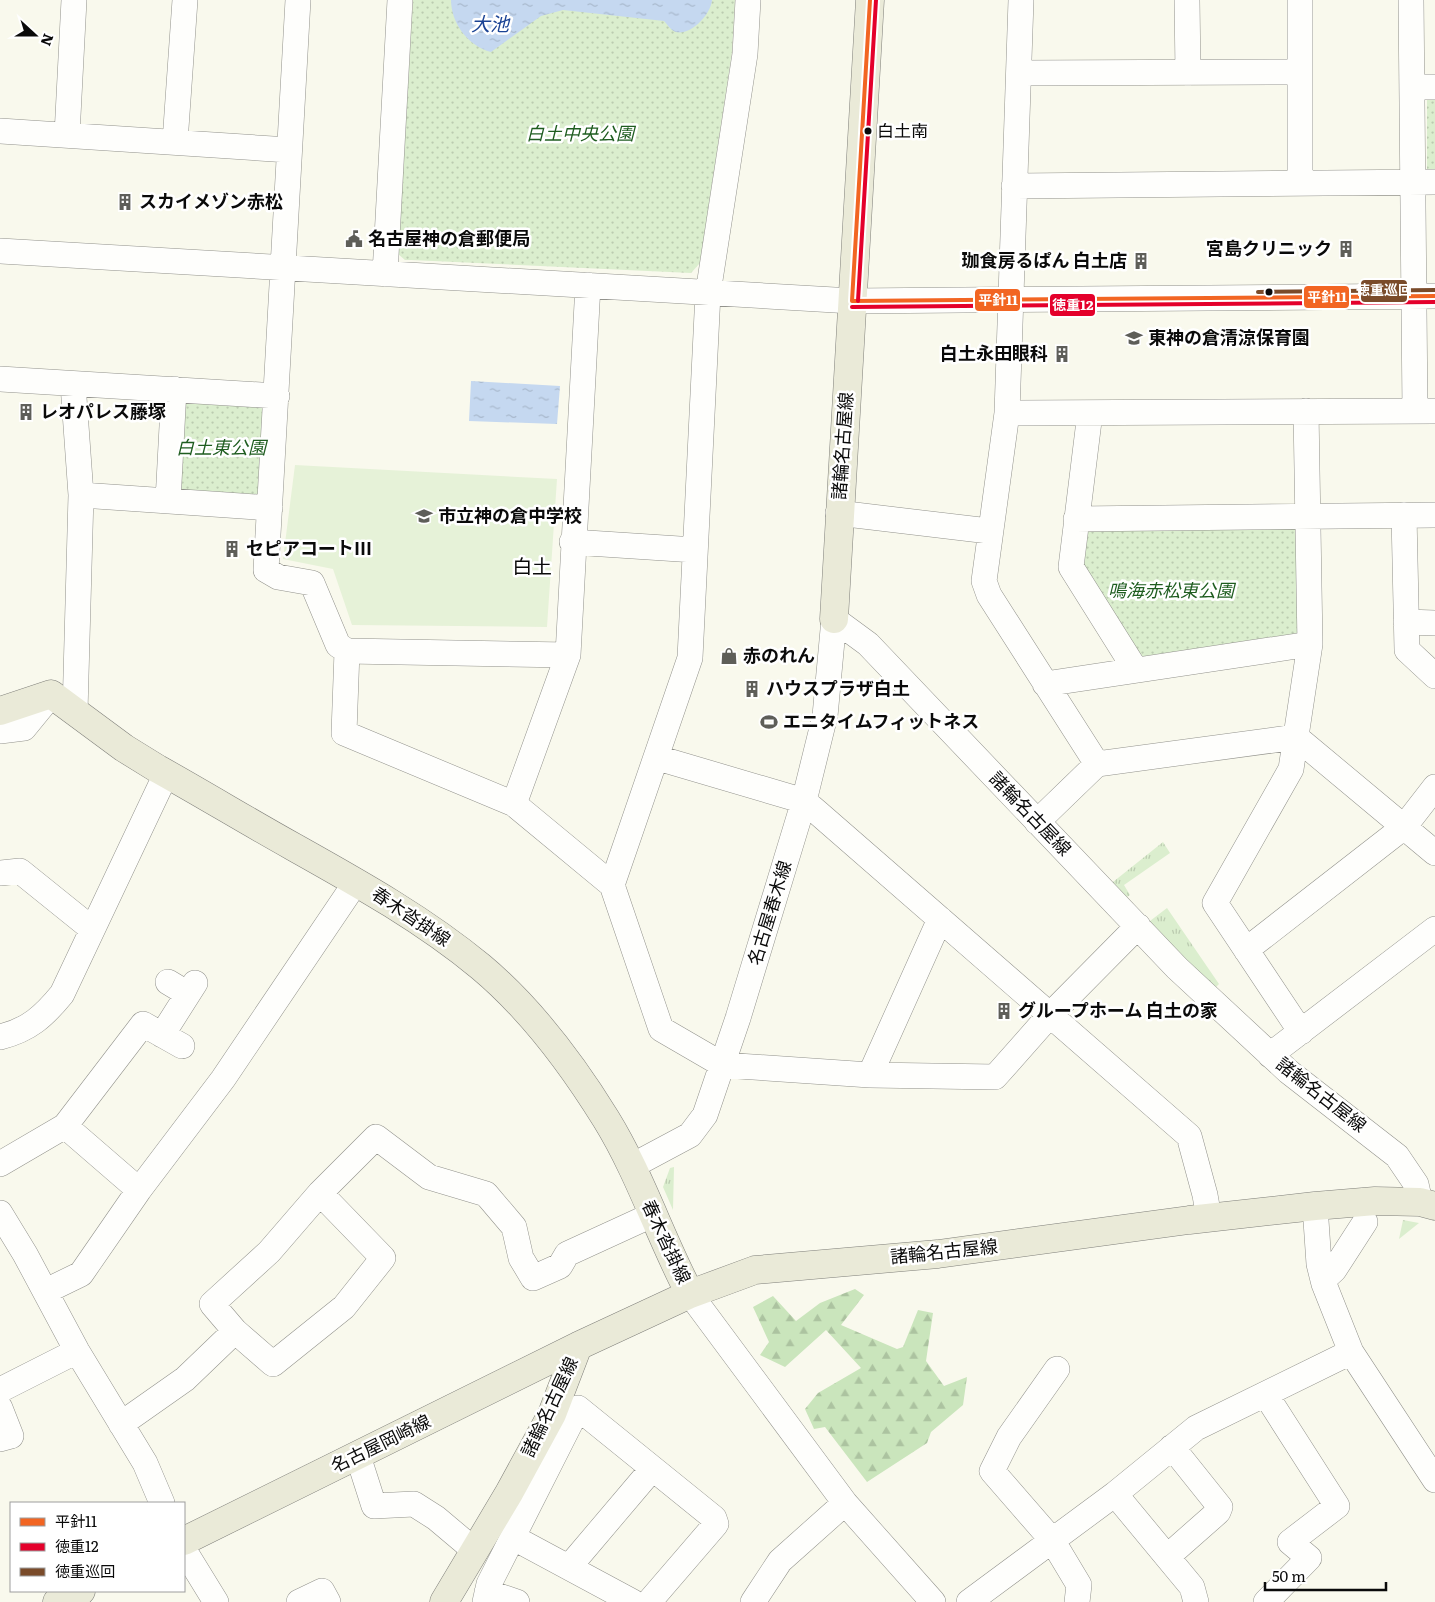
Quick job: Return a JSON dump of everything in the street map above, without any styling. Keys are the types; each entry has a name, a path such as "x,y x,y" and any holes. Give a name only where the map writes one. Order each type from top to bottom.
{"main road":[{"name":"諸輪名古屋線","path":"834,619 838,512 870,0"},
{"name":"春木沓掛線","path":"51,695 124,748 166,774 406,912 482,969 524,1010 563,1056 588,1091 632,1166 652,1215 690,1294"},
{"path":"0,711 51,695"},
{"name":"諸輪名古屋線","path":"444,1602 508,1493 568,1402 578,1346 690,1294 755,1270 947,1253 1209,1218 1315,1206 1375,1201 1428,1204"},
{"name":"名古屋岡崎線","path":"185,1541 578,1346"},
{"path":"57,1602 79,1592"}],"street":[{"path":"67,135 70,0"},
{"path":"175,142 184,0"},
{"path":"298,0 266,570 278,578 312,583 338,645 347,651 568,655"},
{"path":"385,274 400,0"},
{"path":"612,885 658,758 690,658 708,293 745,54 748,0"},
{"path":"1022,0 1007,413 989,531 984,581 986,588 1045,684 1097,764"},
{"path":"1187,0 1188,73"},
{"path":"1300,0 1300,183"},
{"path":"1007,413 1425,411 1423,87 1411,0"},
{"path":"1019,73 1300,72"},
{"path":"0,131 289,150"},
{"path":"1014,186 1424,182"},
{"path":"0,251 852,301 1425,296"},
{"path":"514,804 568,655 572,542 588,285"},
{"path":"0,379 277,396"},
{"path":"73,384 81,495 75,712"},
{"path":"168,501 174,389"},
{"path":"1301,1032 1215,903 1291,769 1310,644 1306,411"},
{"path":"1090,413 1071,567 1135,670"},
{"path":"81,495 270,508"},
{"path":"838,512 989,531"},
{"path":"1404,515 1407,650 1435,676"},
{"path":"1076,519 1435,515"},
{"path":"572,542 695,550"},
{"name":"名古屋春木線","path":"632,1166 690,1135 705,1114 723,1065 804,801 825,716 834,619"},
{"name":"諸輪名古屋線","path":"834,619 868,644 1203,994 1270,1055 1397,1156 1428,1204"},
{"path":"1406,622 1435,624"},
{"path":"1045,684 1310,644"},
{"path":"347,651 344,733 514,804 612,885 661,1029 723,1065 870,1074 995,1078 1050,1016 1138,926"},
{"path":"0,731 24,728 51,695"},
{"path":"1037,822 1097,764 1296,737 1435,853"},
{"path":"658,758 804,801 1189,1136 1205,1195 1209,1218"},
{"path":"0,1036 13,1034 44,1016 62,994 166,774"},
{"path":"1246,950 1404,827 1435,787"},
{"path":"0,873 20,871 92,929"},
{"path":"46,1291 81,1274 139,1190 223,1080 356,882"},
{"path":"870,1074 940,919"},
{"path":"1270,1055 1435,929"},
{"path":"0,1164 65,1126 143,1024 172,1040 184,987"},
{"path":"65,1126 139,1190"},
{"path":"320,1193 383,1258 344,1308 273,1364 235,1331 212,1304 270,1252 320,1193 376,1137 429,1177 486,1194 514,1227 522,1258 533,1278 560,1266 567,1254 652,1215"},
{"path":"1315,1206 1319,1264 1351,1352 1435,1480"},
{"path":"2,1220 46,1291 77,1351 145,1463 162,1502"},
{"path":"1324,1280 1334,1270 1365,1222"},
{"path":"690,1294 845,1503 933,1602"},
{"path":"121,1424 185,1380 235,1331"},
{"path":"0,1390 77,1351"},
{"path":"969,1602 1115,1494 1196,1428 1351,1352"},
{"path":"1057,1369 1009,1437 992,1471 1052,1540 1079,1585 1077,1602"},
{"path":"1266,1395 1337,1506 1290,1542 1309,1558 1266,1602"},
{"path":"518,1602 486,1597 489,1584 514,1538 568,1402 714,1518 716,1524 649,1602"},
{"path":"0,1408 11,1436 0,1439"},
{"path":"1167,1557 1218,1512 1220,1507 1172,1447"},
{"path":"358,1456 374,1506 414,1504 436,1518 474,1550"},
{"path":"569,1566 652,1469"},
{"path":"1115,1494 1192,1587 1196,1602"},
{"path":"753,1602 780,1561 845,1503"},
{"path":"514,1538 633,1602"},
{"path":"185,1552 216,1602"},
{"path":"299,1602 322,1591 328,1602"}],"green space":[{"name":"白土中央公園","path":"413,0 735,0 732,52 700,263 691,273 405,260 398,254"},
{"path":"1435,92 1435,174 1427,170 1427,95"},
{"name":"白土東公園","path":"184,398 264,403 264,493 257,498 178,494"},
{"path":"295,465 557,479 547,627 352,625 333,569 283,559"},
{"name":"鳴海赤松東公園","path":"1296,525 1298,638 1144,661 1078,565 1082,529"},
{"path":"1163,842 1170,853 1124,885 1130,895 1127,897 1123,893 1119,897 1108,886"},
{"path":"1167,908 1219,984 1211,992 1146,924"},
{"path":"674,1167 673,1210 663,1187 670,1168"},
{"path":"1403,1220 1419,1223 1399,1239"},
{"path":"855,1289 864,1295 841,1325 897,1349 903,1347 918,1310 933,1313 926,1361 944,1386 967,1377 963,1405 931,1432 927,1443 867,1482 825,1427 814,1429 805,1409 818,1393 861,1368 826,1330 785,1367 760,1355 769,1342 753,1307 773,1296 796,1321 820,1303"}],"water":[{"name":"大池","path":"451,0 712,0 711,6 704,17 688,31 676,32 664,21 563,10 541,16 491,52 475,45 462,32 454,17"},
{"path":"471,381 560,386 557,424 469,421"}],"transit line":[{"name":"平針11","path":"852,301 870,0"},
{"name":"徳重12","path":"858,301 876,0"},
{"name":"徳重巡回","path":"1258,292 1435,290"},
{"name":"平針11","path":"852,301 1435,296"},
{"name":"徳重12","path":"852,307 1435,302"}],"place":[{"name":"白土南","path":"868,131"},
{"name":"スカイメゾン赤松","path":"125,202"},
{"name":"名古屋神の倉郵便局","path":"354,239"},
{"name":"宮島クリニック","path":"1346,249"},
{"name":"珈食房るぱん 白土店","path":"1141,261"},
{"name":"東神の倉清涼保育園","path":"1134,338"},
{"name":"白土永田眼科","path":"1062,354"},
{"name":"レオパレス藤塚","path":"26,412"},
{"name":"市立神の倉中学校","path":"424,516"},
{"name":"セピアコートⅢ","path":"232,549"},
{"name":"赤のれん","path":"729,656"},
{"name":"ハウスプラザ白土","path":"752,689"},
{"name":"エニタイムフィットネス","path":"769,722"},
{"name":"グループホーム 白土の家","path":"1004,1011"}],"district":[{"name":"白土","path":"532,567"}]}
